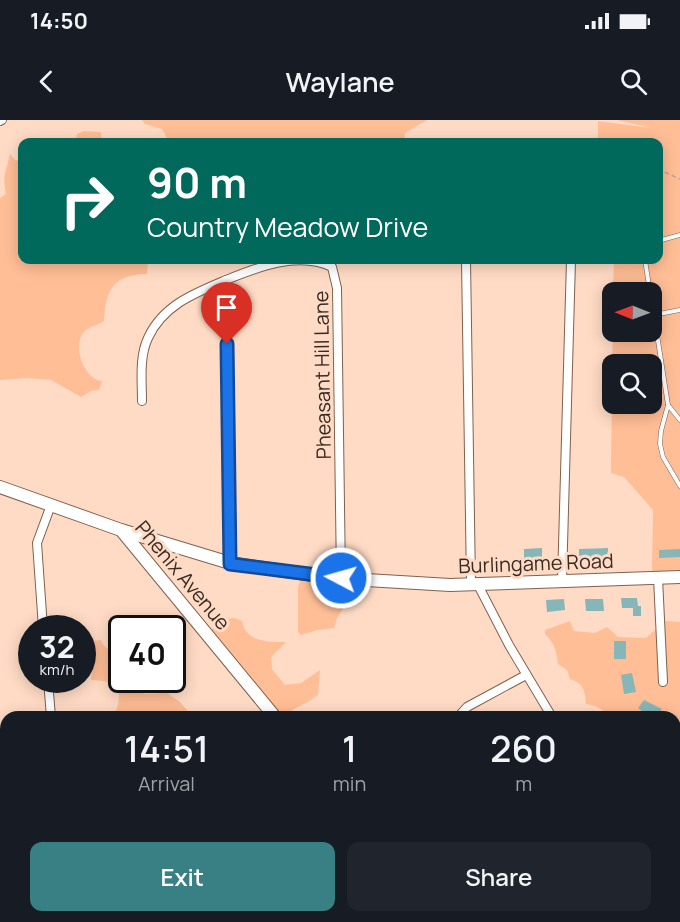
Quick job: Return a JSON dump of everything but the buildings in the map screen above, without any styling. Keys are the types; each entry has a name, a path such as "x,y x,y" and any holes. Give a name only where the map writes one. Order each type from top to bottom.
{"street":[{"name":"Pheasant Hill Lane","path":"142,401 143,350 162,316 182,299 262,266 278,264"},
{"name":"Pheasant Hill Lane","path":"326,264 332,267 335,273 337,288 341,578"},
{"path":"466,264 474,584 548,711"},
{"path":"562,581 570,264"},
{"path":"226,280 230,564"},
{"name":"Phenix Avenue","path":"0,487 121,530 270,711"},
{"path":"43,615 37,543 51,504"},
{"name":"Burlingame Road","path":"121,530 230,564 341,578 474,584 680,577"},
{"path":"658,578 663,682"},
{"path":"463,711 526,675"},
{"path":"49,693 51,711"}],"lane":[{"path":"663,240 680,235"},
{"path":"646,264 649,282"},
{"path":"662,313 680,310"},
{"path":"658,342 668,405 660,444 663,457 680,483"},
{"path":"668,405 680,420"}],"path":[{"path":"663,171 680,179"}],"shaded area":[{"path":"142,120 427,120 405,133 404,138 167,138 162,129 145,124"},
{"path":"617,120 680,120 680,571 652,571 653,510 624,477 611,473 612,414 662,414 662,354 612,354 613,342 662,342 662,282 613,282 614,264 663,264 663,138 598,138 598,121 651,128"},
{"path":"84,131 101,132 102,138 76,138 77,134"},
{"path":"10,154 18,160 18,264 148,264 147,274 126,277 114,286 107,300 104,321 86,330 79,343 84,367 95,378 102,381 99,390 91,391 81,397 51,380 28,378 0,380 0,198 6,194 4,177"},
{"path":"302,574 346,578 346,604 334,628 301,635 298,632 298,588"},
{"path":"235,618 242,621 248,634 259,640 286,642 271,657 272,669 285,685 301,683 320,670 318,695 292,711 269,711 207,634 222,619"},
{"path":"570,621 574,631 595,633 607,627 618,637 646,638 665,621 680,622 680,711 604,711 586,704 582,688 570,679 567,670 558,664 557,655 545,630"},
{"path":"101,640 108,650 108,682 96,681 96,641"},
{"path":"119,693 167,693 188,711 116,711"}],"route":[{"path":"227,344 230,564 341,578"}]}
